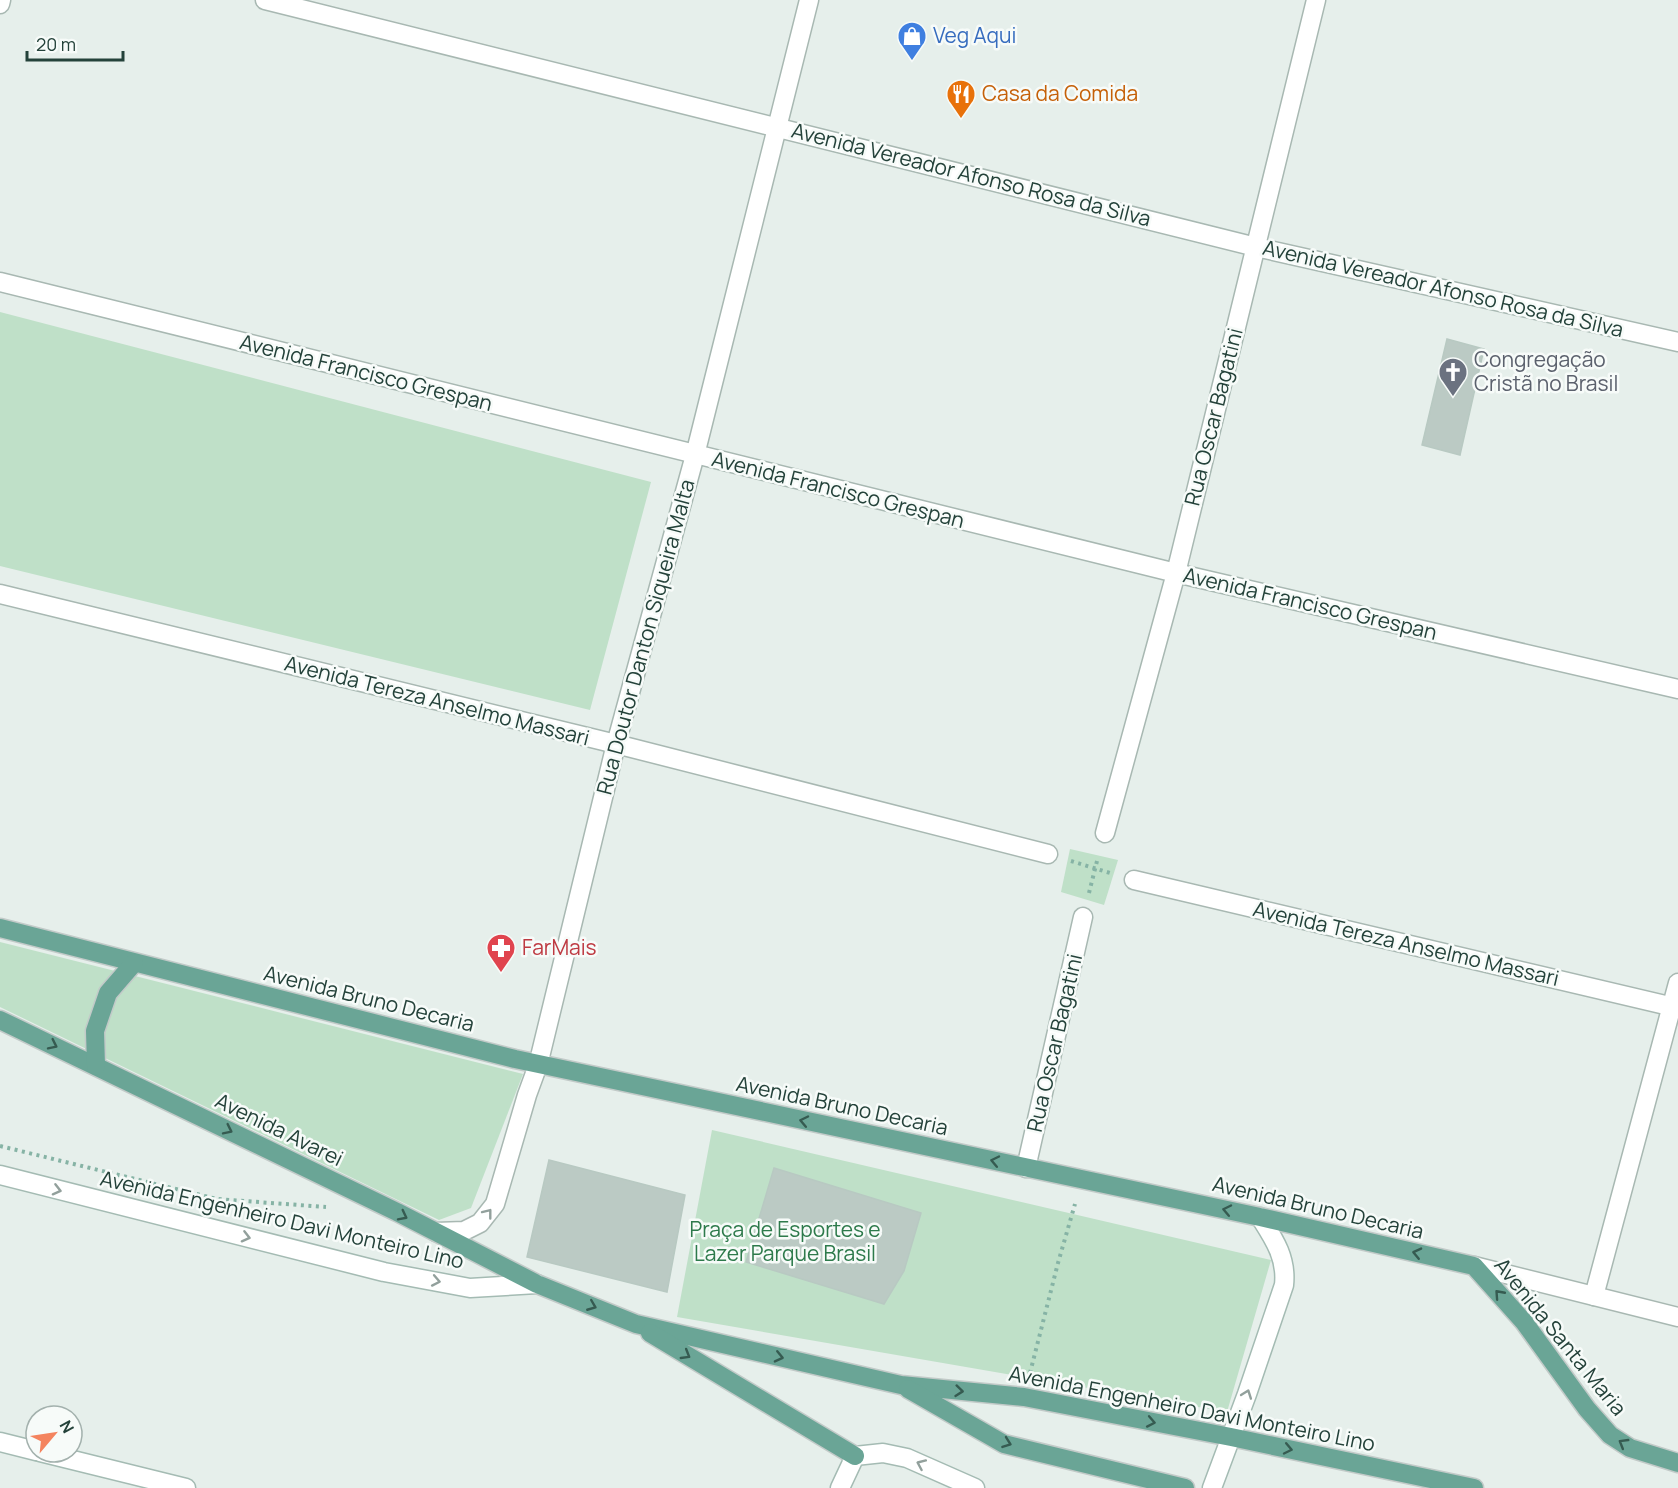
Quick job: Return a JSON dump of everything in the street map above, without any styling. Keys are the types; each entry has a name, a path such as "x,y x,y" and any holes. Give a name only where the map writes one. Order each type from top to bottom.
{"main road":[{"name":"Avenida Bruno Decaria","path":"0,928 538,1065 1260,1217 1474,1266"},
{"path":"96,1066 95,1031 108,993 134,963"},
{"name":"Avenida Avarei","path":"0,1020 436,1232 537,1284"},
{"name":"Avenida Santa Maria","path":"1474,1266 1524,1322 1587,1409 1610,1435 1630,1448 1678,1463"},
{"name":"Avenida Engenheiro Davi Monteiro Lino","path":"537,1284 636,1324 901,1385 1024,1397 1231,1437 1474,1488"},
{"path":"636,1324 855,1456"},
{"name":"Avenida Engenheiro Davi Monteiro Lino","path":"901,1385 1004,1444 1185,1488"}],"street":[{"name":"Avenida Vereador Afonso Rosa da Silva","path":"265,0 1256,247 1678,342"},
{"name":"Rua Doutor Danton Siqueira Malta","path":"436,1232 464,1231 480,1223 495,1204 538,1065 616,744 695,454 809,0"},
{"name":"Rua Oscar Bagatini","path":"1105,833 1176,573 1316,0"},
{"name":"Avenida Francisco Grespan","path":"0,282 1176,573 1678,689"},
{"name":"Avenida Tereza Anselmo Massari","path":"0,594 616,744 1048,854"},
{"name":"Avenida Tereza Anselmo Massari","path":"1134,880 1675,1007"},
{"name":"Rua Oscar Bagatini","path":"1026,1168 1083,917"},
{"path":"1594,1296 1675,1007 1678,983"},
{"name":"Avenida Engenheiro Davi Monteiro Lino","path":"0,1175 384,1272 470,1288 537,1284"},
{"path":"1212,1488 1284,1285 1286,1271 1284,1259 1260,1217"},
{"name":"Avenida Bruno Decaria","path":"1474,1266 1678,1317"},
{"path":"0,1442 24,1448"},
{"path":"840,1488 855,1456 883,1453 907,1458 975,1488"},
{"path":"77,1464 128,1481 186,1488"}],"path":[{"path":"1083,917 1105,833"},
{"path":"1048,854 1134,880"},
{"path":"0,1146 217,1199 329,1207"},
{"path":"1024,1397 1074,1206"}],"green space":[{"path":"0,312 651,482 590,710 0,566"},
{"path":"1070,849 1118,860 1104,905 1061,892"},
{"path":"0,942 523,1074 471,1208 439,1220 0,1007"},
{"name":"Praça de Esportes e Lazer Parque Brasil","path":"712,1130 1271,1260 1227,1412 677,1317"}],"building":[{"name":"Congregação Cristã no Brasil","path":"1447,339 1484,349 1460,455 1422,445"},
{"path":"549,1160 685,1195 667,1292 527,1257"},
{"path":"774,1168 921,1213 904,1271 884,1304 746,1262"}],"place":[{"name":"Veg Aqui","path":"912,62"},
{"name":"Casa da Comida","path":"961,120"},
{"name":"Congregação Cristã no Brasil","path":"1453,398"},
{"name":"FarMais","path":"501,974"}]}
